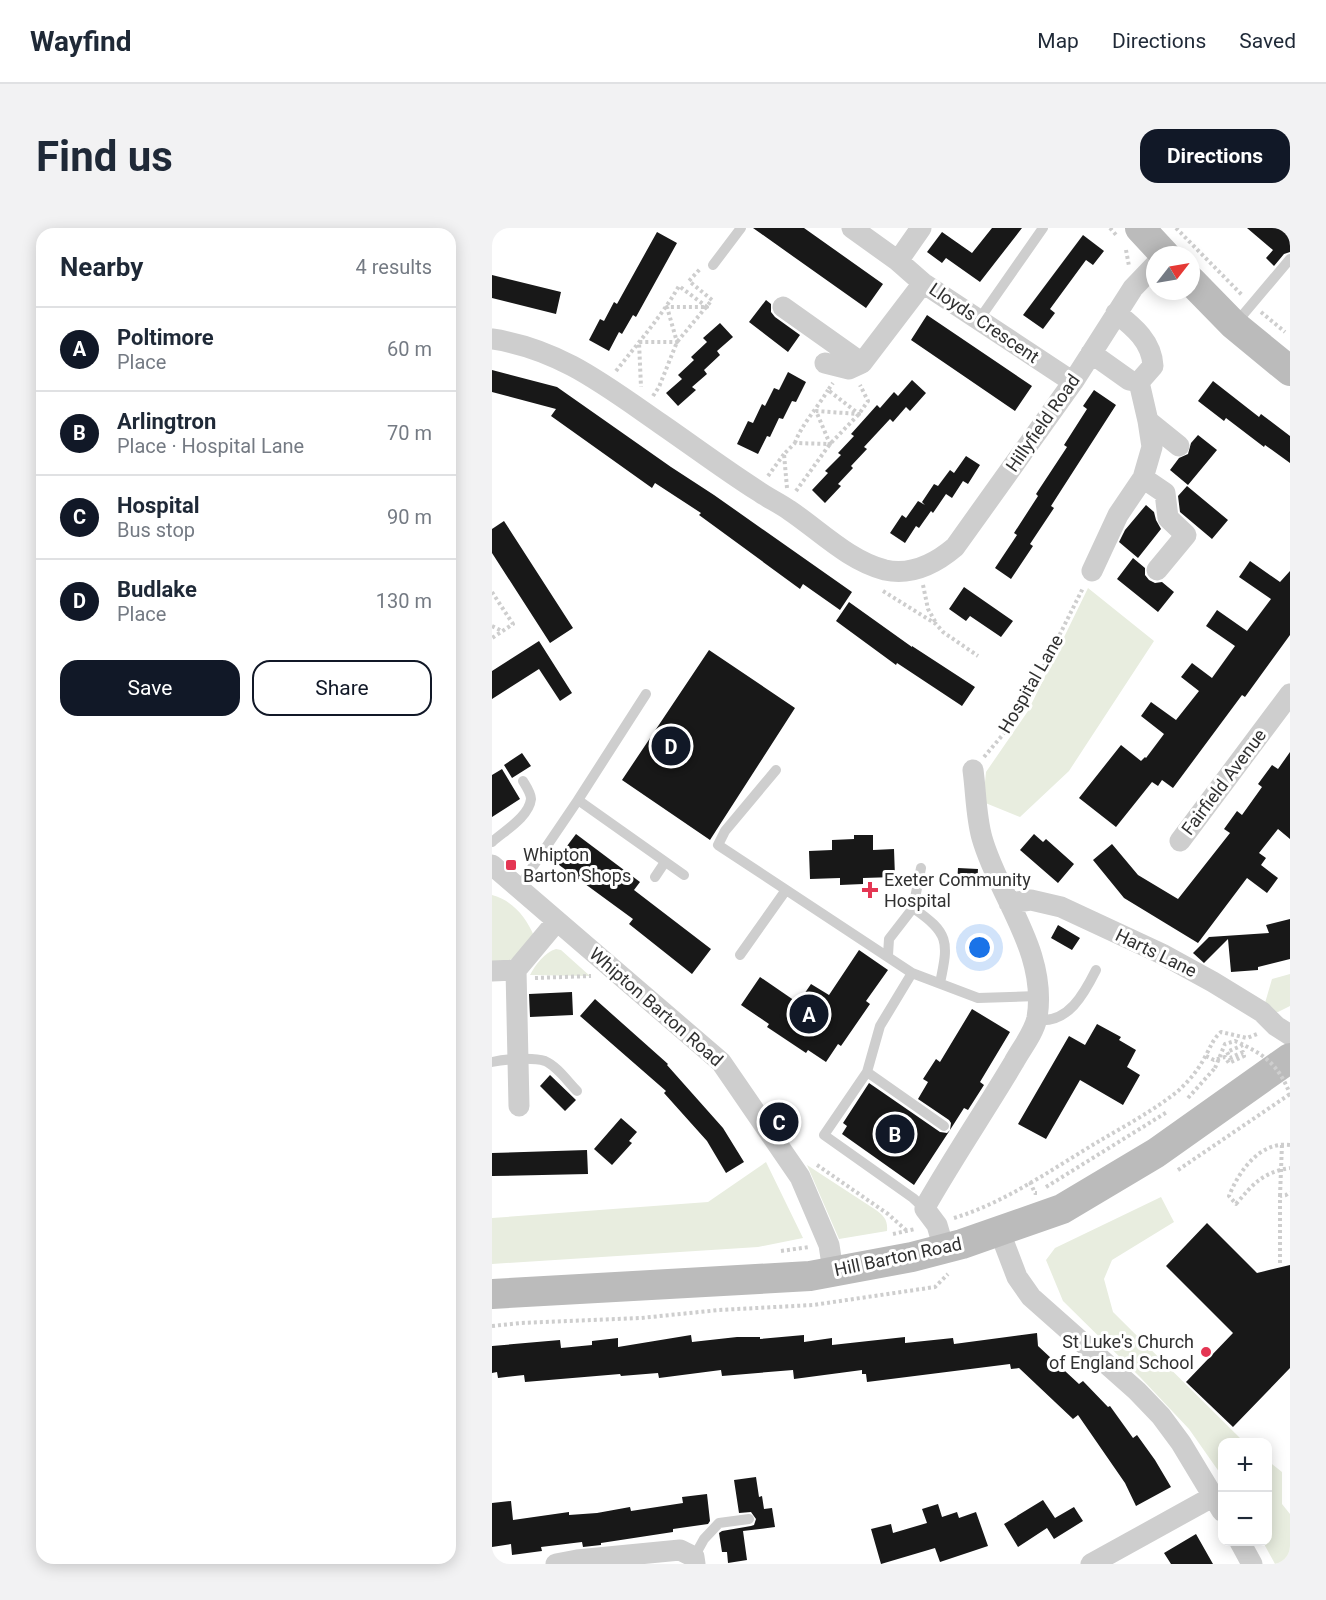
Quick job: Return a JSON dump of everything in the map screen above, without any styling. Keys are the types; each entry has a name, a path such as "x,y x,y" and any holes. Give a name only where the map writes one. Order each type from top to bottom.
{"main road":[{"path":"1129,238 1146,246"},
{"path":"1200,287 1243,315 1290,371"},
{"name":"Hill Barton Road","path":"492,1294 810,1276 912,1257 935,1227 999,1230 1062,1209 1156,1152 1290,1058"}],"street":[{"path":"898,261 921,228"},
{"name":"Lloyds Crescent","path":"859,230 923,283 1072,382"},
{"name":"Hillyfield Road","path":"492,339 514,342 561,360 607,385 757,491 867,563 886,570 915,571 939,560 955,547 1072,382 1133,288 1146,274"},
{"path":"783,307 844,365 923,283"},
{"path":"1116,313 1129,322 1148,344 1152,354 1153,366 1139,382"},
{"path":"1090,353 1129,380 1139,382"},
{"path":"1092,571 1118,515 1143,478 1152,447 1139,382"},
{"path":"1148,421 1179,446"},
{"path":"1143,478 1165,493 1168,518 1186,534 1157,570"},
{"name":"Fairfield Avenue","path":"1180,841 1290,694"},
{"path":"935,1227 942,1178 1005,1078 1037,1020 1037,978 1030,950 982,837 973,770"},
{"name":"Whipton Barton Road","path":"495,873 519,887 721,1062 800,1177 829,1245 833,1271"},
{"name":"Harts Lane","path":"1009,903 1030,900 1061,908 1162,954 1262,1012 1283,1030"},
{"path":"519,1106 516,974 557,921"},
{"path":"492,970 516,974"},
{"path":"999,1230 1017,1277 1030,1297 1137,1391 1161,1416 1181,1443 1218,1503 1091,1564"},
{"path":"1242,1546 1252,1564"},
{"path":"556,1564 680,1550 695,1560"}],"lane":[{"path":"713,265 741,228"},
{"path":"978,321 1042,228"},
{"path":"1243,315 1290,259"},
{"path":"519,887 646,694"},
{"path":"776,770 725,831 718,846 912,973 978,998 1038,996"},
{"path":"492,842 523,816 531,800 523,781"},
{"path":"578,800 684,875"},
{"path":"655,877 665,862"},
{"path":"888,956 889,939 914,908 921,868"},
{"path":"740,955 786,890"},
{"path":"914,908 941,931 946,946 945,964 940,983"},
{"path":"1037,1020 1047,1021 1057,1018 1072,1007 1083,995 1096,970"},
{"path":"912,973 880,1026 867,1072 824,1135 913,1198 935,1227"},
{"path":"492,1062 518,1059 544,1061 577,1091"},
{"path":"867,1072 944,1126"},
{"path":"695,1560 704,1539 719,1523 749,1519"}],"path":[{"path":"1110,228 1129,238 1133,288"},
{"path":"1176,228 1243,315 1290,337"},
{"path":"659,387 677,342 712,300 689,281 699,269 713,265"},
{"path":"617,370 667,307 680,286 707,307"},
{"path":"667,307 707,307"},
{"path":"667,307 677,342"},
{"path":"639,342 677,342"},
{"path":"639,342 643,411"},
{"path":"768,476 795,443 797,434 816,411 844,365 868,401 859,414 830,444 798,488"},
{"path":"828,390 859,414"},
{"path":"816,411 859,414"},
{"path":"816,411 830,444"},
{"path":"795,443 830,444"},
{"path":"784,454 789,510"},
{"path":"867,563 870,583 936,624"},
{"path":"921,568 928,609 936,624 943,632 978,656"},
{"name":"Hospital Lane","path":"973,770 1011,725 1035,684 1092,571"},
{"path":"492,592 513,624 492,638"},
{"path":"492,626 502,632"},
{"path":"516,974 597,976 589,968"},
{"path":"907,1230 935,1227 973,1212 1030,1182 1177,1092 1191,1078 1206,1056 1214,1037 1221,1032 1247,1038 1283,1030"},
{"path":"1183,1102 1191,1097 1215,1068 1225,1044 1235,1041 1263,1054 1277,1068 1290,1094"},
{"path":"1206,1056 1214,1060 1225,1057 1229,1063 1244,1056 1243,1052 1230,1058 1227,1052 1243,1045"},
{"path":"1030,1182 1035,1193 1170,1111"},
{"path":"1280,1263 1282,1144"},
{"path":"1290,1145 1271,1145 1257,1155 1234,1184 1229,1196 1236,1204 1263,1176 1274,1170 1290,1168"},
{"path":"1280,1196 1290,1192"},
{"path":"810,1236 811,1247"},
{"path":"492,1326 813,1305 935,1287"}],"shaded area":[{"path":"1088,588 1154,641 1069,771 1020,817 983,802 986,772 1028,711"},
{"path":"492,895 518,910 534,936 517,956 507,961 492,963"},
{"path":"556,949 561,950 590,976 530,975 541,959"},
{"path":"1290,974 1290,1006 1274,1012 1265,1003 1272,979"},
{"path":"766,1162 803,1238 758,1247 492,1264 492,1218 708,1202"},
{"path":"807,1165 879,1212 886,1221 887,1231 839,1239"},
{"path":"1161,1197 1174,1222 1112,1260 1104,1279 1113,1312 1240,1438 1218,1438 1218,1470 1189,1429 1063,1301 1046,1260 1055,1248"},
{"path":"1272,1464 1282,1472 1282,1504 1290,1514 1290,1564 1275,1564 1265,1546 1272,1546"}],"building":[{"path":"753,228 804,228 883,284 866,308"},
{"path":"992,228 1022,228 980,282 946,258 942,263 927,252 942,232 972,253"},
{"path":"1247,228 1290,228 1290,252 1284,254 1274,266 1266,258 1273,250"},
{"path":"657,232 677,243 636,317 633,315 622,334 619,332 609,351 589,340 600,319 604,321 614,302 617,304"},
{"path":"1083,235 1104,251 1093,265 1086,260 1050,309 1055,313 1043,329 1023,315"},
{"path":"492,275 561,292 556,314 492,298"},
{"path":"766,300 771,304 771,312 775,317 800,335 788,352 749,322"},
{"path":"927,315 1032,386 1015,411 911,340"},
{"path":"720,323 733,337 717,351 720,355 704,370 707,374 692,387 696,390 678,406 666,393 682,379 678,375 694,360 691,357 707,342 703,338"},
{"path":"492,370 557,387 852,592 840,610 803,584 800,589 699,515 701,513 655,483 652,488 551,416 556,409 492,392"},
{"path":"788,372 806,382 796,402 792,401 783,419 779,418 758,454 737,444 748,421 753,423 762,404 765,406 774,388 779,390"},
{"path":"912,380 926,393 910,411 906,407 893,422 890,419 864,447 867,449 838,484 841,486 825,503 812,490 828,473 825,471 841,455 838,453 854,436 851,434 877,405 880,408 894,392 898,396"},
{"path":"1213,381 1259,417 1261,414 1290,436 1290,463 1265,445 1264,447 1226,418 1224,421 1198,401"},
{"path":"1094,390 1116,405 1051,506 1054,508 1030,544 1033,546 1011,579 995,568 1017,535 1014,533 1038,496 1036,494 1067,447 1064,445 1087,409 1083,406"},
{"path":"1198,435 1217,450 1188,485 1170,470 1179,458 1188,454 1191,443"},
{"path":"966,456 980,465 968,484 963,481 952,498 946,494 919,528 916,526 905,543 890,533 902,515 906,518 918,501 925,505 922,502 934,484 938,486 950,470 954,473"},
{"path":"1187,486 1228,520 1212,539 1180,512 1178,496"},
{"path":"1146,505 1154,512 1161,529 1138,558 1119,542 1125,530"},
{"path":"504,521 573,628 550,643 492,553 492,529"},
{"path":"1133,558 1145,568 1145,575 1149,580 1155,583 1162,582 1174,592 1158,612 1117,579"},
{"path":"1250,561 1280,582 1290,571 1290,635 1245,697 1242,695 1173,788 1162,780 1158,786 1152,782 1116,827 1079,798 1121,745 1141,761 1146,758 1164,734 1141,716 1151,702 1176,720 1199,691 1181,677 1192,663 1212,678 1235,646 1206,626 1217,610 1247,631 1271,599 1239,577"},
{"path":"964,587 1013,621 1001,637 970,616 966,621 949,609"},
{"path":"849,602 912,647 975,687 962,706 897,663 896,665 836,621"},
{"path":"539,641 572,693 560,701 539,669 492,699 492,671"},
{"path":"709,650 795,708 710,840 622,780"},
{"path":"1290,752 1290,839 1278,829 1259,853 1266,858 1261,865 1278,878 1267,893 1247,878 1198,943 1124,898 1093,860 1112,844 1138,875 1178,899 1230,833 1224,829 1237,811 1242,815 1262,787 1258,784 1272,765 1278,769"},
{"path":"522,753 531,766 512,778 504,765"},
{"path":"502,769 520,799 492,817 492,775"},
{"path":"576,834 640,882 634,890 711,949 692,974 629,924 633,919 555,862"},
{"path":"1034,834 1043,842 1046,839 1074,864 1058,883 1020,850"},
{"path":"854,835 873,835 873,850 894,849 895,877 863,878 863,884 840,885 840,878 810,879 809,851 832,850 832,840 854,839"},
{"path":"958,868 978,869 977,884 957,883"},
{"path":"1290,919 1290,959 1258,967 1258,970 1231,972 1228,939 1204,963 1193,953 1209,937 1269,933 1266,925"},
{"path":"1058,925 1080,938 1072,950 1051,938"},
{"path":"859,950 888,970 866,1001 870,1004 841,1046 838,1044 826,1062 808,1050 806,1053 767,1027 769,1024 741,1005 760,977 798,1003 811,984 829,995"},
{"path":"572,992 573,1015 530,1017 529,994"},
{"path":"595,999 668,1064 723,1128 744,1162 726,1173 707,1141 664,1093 666,1091 580,1016"},
{"path":"972,1009 1010,1032 980,1082 984,1085 968,1110 964,1108 950,1130 949,1120 918,1099 928,1082 923,1079 936,1059 940,1062"},
{"path":"1097,1024 1121,1037 1119,1040 1136,1050 1127,1067 1140,1075 1123,1105 1080,1080 1046,1139 1018,1124 1069,1036 1085,1045"},
{"path":"550,1075 576,1100 565,1111 540,1086"},
{"path":"869,1083 940,1132 947,1133 950,1130 914,1185 842,1134 847,1126 843,1123"},
{"path":"621,1118 637,1132 629,1141 632,1143 612,1165 594,1149"},
{"path":"587,1150 588,1174 492,1176 492,1153"},
{"path":"1207,1223 1257,1273 1290,1265 1290,1368 1233,1427 1186,1382 1233,1333 1166,1266"},
{"path":"1037,1333 1038,1346 1079,1384 1083,1381 1108,1407 1110,1406 1133,1438 1137,1435 1171,1487 1136,1506 1125,1483 1078,1415 1073,1419 1019,1368 1011,1369 1010,1364 867,1382 866,1374 862,1374 862,1370 794,1379 793,1370 722,1376 721,1370 659,1378 658,1373 621,1376 620,1374 525,1382 524,1375 498,1378 497,1372 492,1373 492,1346 560,1340 561,1348 592,1345 592,1341 618,1338 618,1347 691,1335 692,1342 737,1337 760,1337 760,1339 804,1335 804,1342 832,1338 832,1345 905,1337 905,1343 953,1338 954,1344"},
{"path":"756,1477 759,1497 762,1496 764,1509 772,1508 775,1527 743,1531 747,1560 728,1563 727,1552 722,1552 719,1533 754,1525 756,1519 751,1512 739,1513 734,1480"},
{"path":"707,1494 710,1521 708,1524 601,1543 601,1545 583,1547 582,1542 541,1547 542,1551 512,1555 511,1544 492,1547 492,1503 511,1501 513,1520 569,1512 569,1515 597,1513 630,1507 631,1511 683,1503 682,1497"},
{"path":"1043,1500 1055,1518 1074,1507 1083,1521 1054,1539 1047,1528 1018,1547 1004,1524"},
{"path":"938,1504 942,1517 957,1512 959,1518 976,1512 988,1546 940,1562 935,1548 881,1564 871,1529 891,1524 893,1533 927,1523 922,1509"},
{"path":"1196,1534 1213,1564 1171,1564 1164,1553"}],"place":[{"name":"Budlake","path":"671,746"},
{"name":"Whipton Barton Shops","path":"511,865"},
{"name":"Exeter Community Hospital","path":"870,890"},
{"name":"Poltimore","path":"809,1014"},
{"name":"Hospital","path":"779,1122"},
{"name":"Arlingtron","path":"895,1134"},
{"name":"St Luke's Church of England School","path":"1206,1352"}]}
